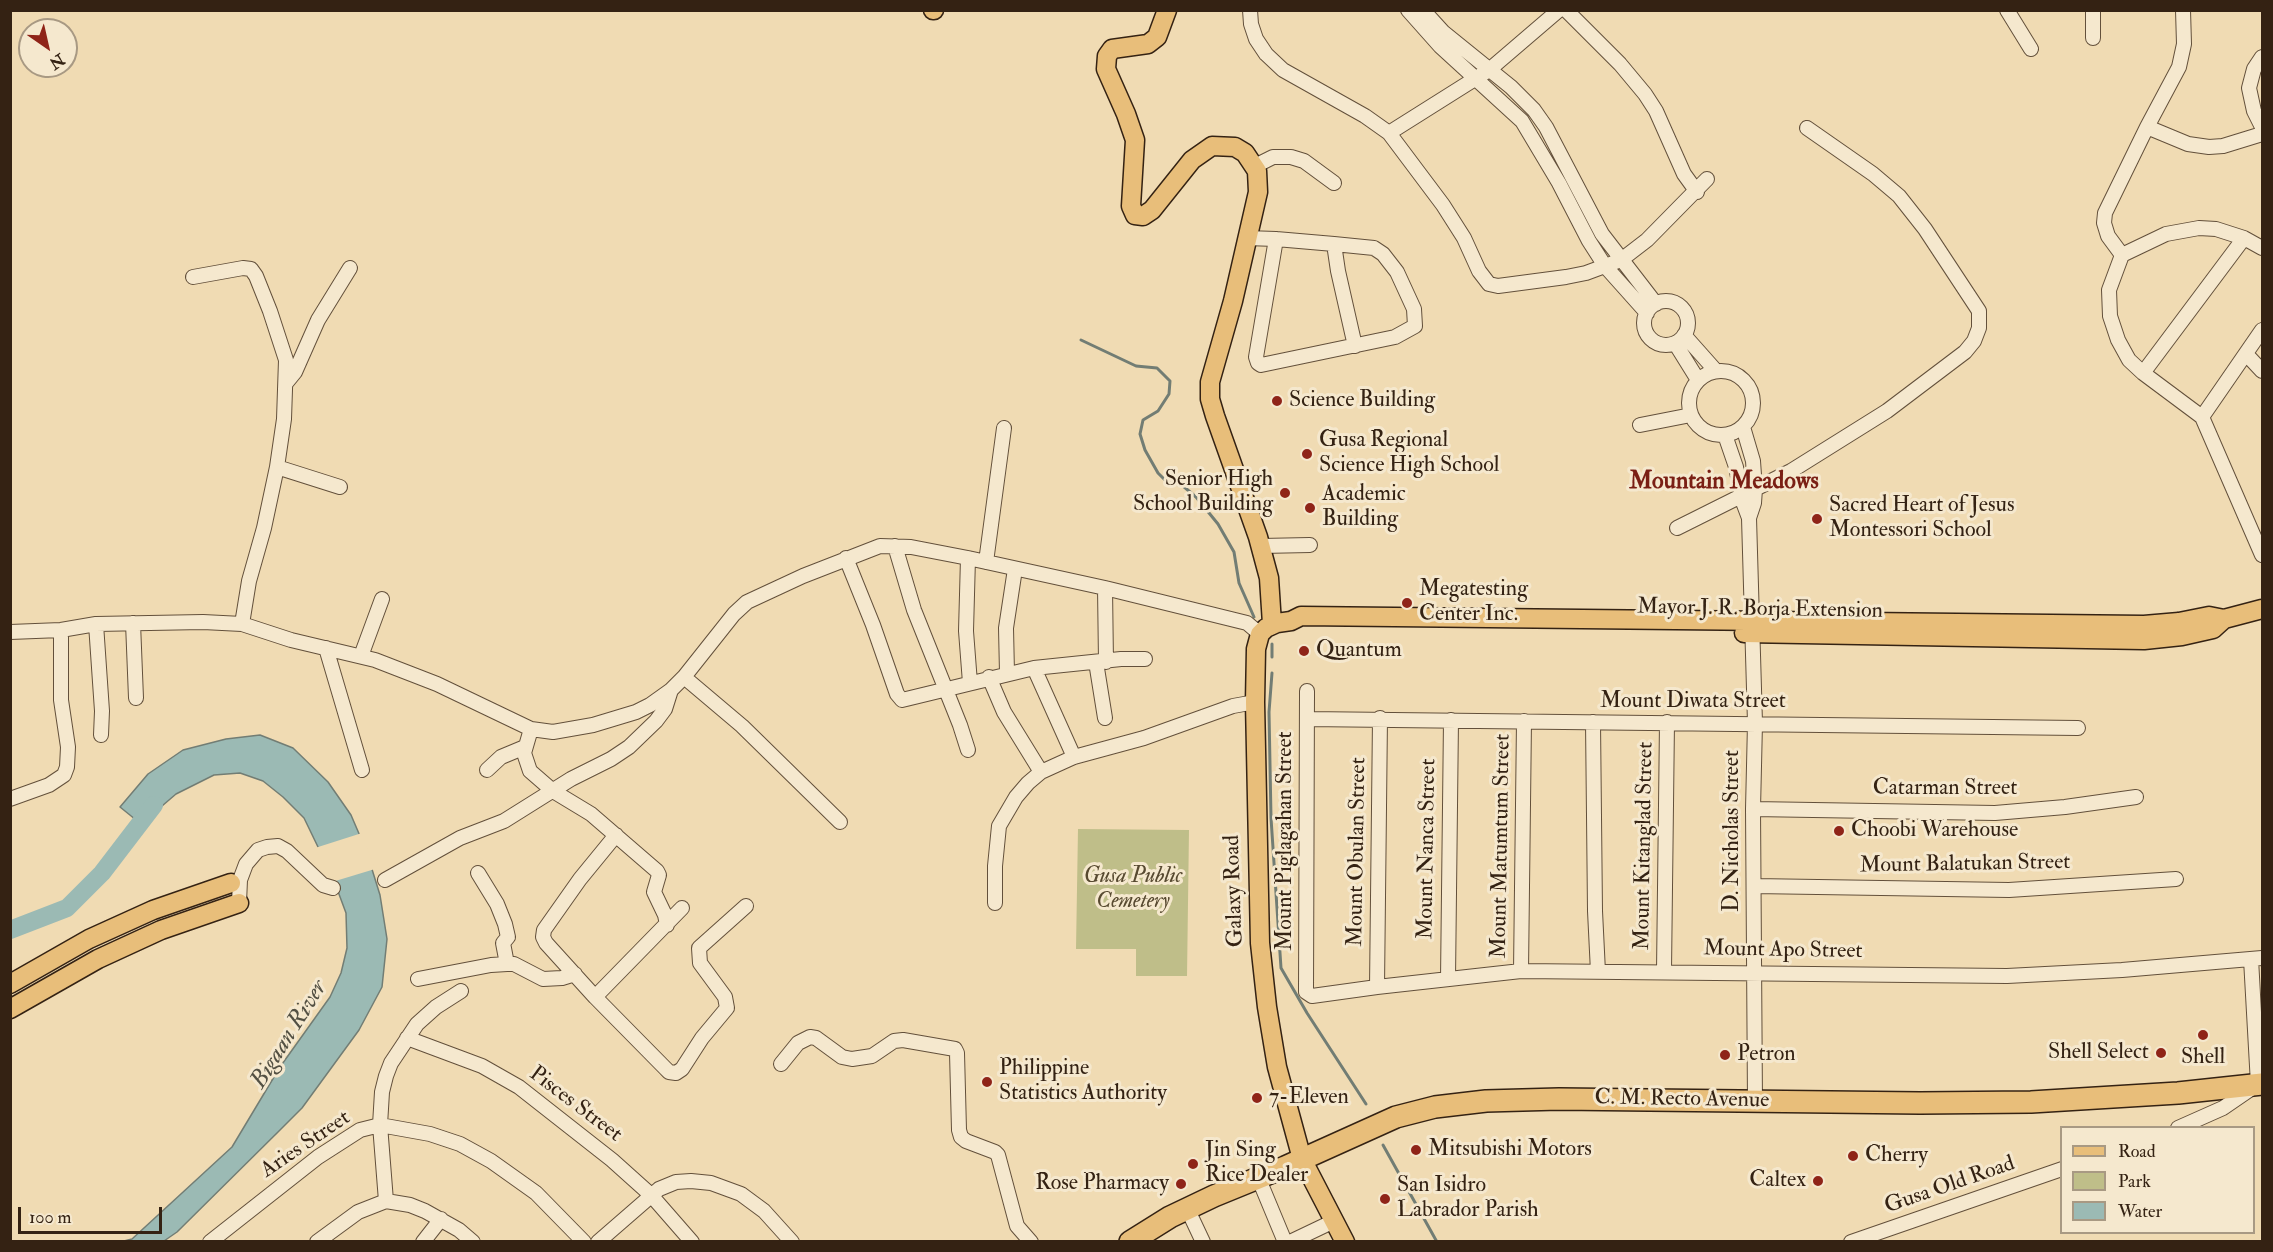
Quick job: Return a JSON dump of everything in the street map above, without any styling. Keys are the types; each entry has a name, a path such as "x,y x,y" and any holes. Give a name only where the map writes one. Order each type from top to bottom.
{"highway":[{"name":"C. M. Recto Avenue","path":"1130,1241 1187,1208 1396,1117 1435,1107 1464,1103 1559,1099 2031,1102 2178,1094 2260,1084"}],"main road":[{"path":"1167,10 1160,33 1153,41 1148,44 1118,47 1112,49 1107,56 1106,69 1135,140 1131,206 1134,215 1140,216 1152,210 1192,160 1212,146 1235,147 1245,153 1255,166"},
{"name":"Galaxy Road","path":"1255,166 1259,186 1233,301 1213,365 1210,399 1261,546 1269,578 1266,629 1256,648 1255,702 1260,943 1277,1067 1302,1159 1345,1242"},
{"name":"Mayor J. R. Borja Extension","path":"1266,629 1291,621 1300,627 1753,626 2061,631 2144,640 2182,636 2213,629 2243,615"},
{"path":"10,984 88,939 153,910 231,883"},
{"path":"10,1010 108,954 161,930 239,903"}],"street":[{"path":"1250,10 1251,24 1256,39 1266,54 1283,70 1365,116 1389,133 1443,205 1464,238 1479,271 1490,284 1498,286 1566,277 1586,273 1621,260 1647,240 1707,179"},
{"path":"1408,10 1440,46 1522,121 1605,266 1652,308"},
{"path":"1423,10 1443,32 1511,87 1534,110 1546,127 1602,234 1652,308"},
{"path":"1389,133 1489,70 1559,10"},
{"path":"1566,10 1620,64 1645,94 1656,111 1684,174 1696,192"},
{"path":"2007,10 2031,49"},
{"path":"2093,10 2093,38"},
{"path":"2122,255 2108,236 2104,223 2105,213 2179,67 2184,44 2183,10"},
{"path":"2262,57 2254,69 2249,88 2254,111 2262,127"},
{"path":"2147,127 2188,144 2209,147 2223,146 2262,134"},
{"path":"1677,528 1755,489 1851,435 1913,393 1965,352 1974,341 1979,328 1979,311 1925,229 1899,196 1873,174 1807,128"},
{"path":"1255,166 1274,158 1291,157 1304,161 1334,183"},
{"path":"2262,248 2244,238 2216,228 2199,228 2166,234 2122,255 2109,290 2110,316 2118,340 2129,360 2202,417 2262,555"},
{"path":"1246,238 1276,239 1374,248 1383,254 1397,272 1414,309 1415,326 1410,331 1395,337 1262,365 1258,363 1256,357 1276,239"},
{"path":"2144,373 2244,238"},
{"path":"1334,244 1355,346"},
{"path":"193,277 243,268 251,269 256,276 286,360 284,419 277,466 264,528 249,581 242,624"},
{"path":"286,383 295,372 318,320 350,268"},
{"path":"1670,302 1682,309 1688,322 1679,339 1661,345 1650,338 1644,326 1652,308 1670,302"},
{"path":"2202,417 2247,355 2262,330"},
{"path":"1679,339 1716,371"},
{"path":"1679,339 1698,380"},
{"path":"2247,355 2262,371"},
{"path":"1716,371 1729,371 1740,376 1753,396 1750,418 1743,427 1725,435 1714,435 1704,431 1690,415 1689,397 1698,380 1716,371"},
{"path":"1640,425 1690,415"},
{"path":"1743,427 1753,461 1755,489 1754,503 1749,518"},
{"path":"986,562 1004,428"},
{"path":"1725,435 1736,466 1749,518"},
{"path":"277,466 340,487"},
{"name":"D. Nicholas Street","path":"1749,518 1755,723 1753,809 1755,1102"},
{"path":"1261,546 1310,545"},
{"path":"10,632 61,630 96,624 242,624 291,640 361,656 437,684 531,729 553,732 593,725 636,712 650,705 684,676 734,614 747,602 769,590 880,546 896,546 968,558 1105,588 1266,629"},
{"path":"896,546 914,610 968,750"},
{"path":"846,558 900,699 907,700 989,677 1034,668 1145,659"},
{"path":"968,558 966,631 970,683"},
{"path":"1007,673 1006,628 1015,569"},
{"path":"1105,588 1101,662 1105,718"},
{"path":"361,656 382,599"},
{"path":"133,623 136,698"},
{"path":"96,624 102,711 101,735"},
{"path":"10,799 57,780 64,775 67,767 68,747 61,700 61,630"},
{"path":"326,648 362,770"},
{"path":"1034,668 1074,757"},
{"path":"684,676 742,726 840,822"},
{"path":"989,677 1004,712 1041,772"},
{"path":"385,880 460,838 504,821 571,779 611,759 645,734 665,709 670,690"},
{"name":"Mount Piglagahan Street","path":"1306,992 1307,691"},
{"path":"995,903 995,866 999,826 1016,797 1041,772 1074,757 1144,738 1233,706 1255,702"},
{"name":"Mount Diwata Street","path":"1307,718 2078,728"},
{"name":"Mount Obulan Street","path":"1377,987 1380,718"},
{"name":"Mount Nanca Street","path":"1448,979 1451,720"},
{"name":"Mount Matumtum Street","path":"1521,971 1524,721"},
{"name":"Mount Kitanglad Street","path":"1664,971 1667,722"},
{"path":"1593,723 1598,972"},
{"path":"531,729 525,747 525,758 530,771 554,791 591,814 657,871 659,875 654,891 667,925"},
{"path":"487,770 501,757 525,747"},
{"name":"Catarman Street","path":"1753,809 1995,813 2065,807 2136,797"},
{"path":"616,835 580,879 544,930 543,937 595,997 669,1072 676,1073 682,1069 702,1038 727,1008 725,997 700,963 699,948 746,906"},
{"path":"239,903 240,880 246,864 258,850 267,847 278,846 287,851 323,885 333,888"},
{"path":"478,873 497,904 505,924 508,937 503,943 507,964"},
{"name":"Mount Balatukan Street","path":"1754,886 2009,890 2176,879"},
{"path":"595,997 682,909"},
{"path":"2182,1126 2223,1108 2260,1084 2257,958"},
{"name":"Mount Apo Street","path":"1306,992 1312,996 1521,971 2007,976 2122,970 2257,958"},
{"path":"418,979 507,964 514,964 543,979 562,978 575,974"},
{"path":"386,1201 380,1125 382,1092 386,1076 407,1038 427,1014 461,991"},
{"path":"781,1064 798,1043 810,1037 816,1038 842,1058 852,1059 872,1056 894,1041 903,1040 955,1049 961,1137 996,1152 1017,1226 1031,1242"},
{"name":"Pisces Street","path":"407,1038 482,1066 519,1087 612,1160 651,1195 692,1242"},
{"name":"Aries Street","path":"210,1242 318,1157 360,1130 380,1125 430,1134 460,1144 492,1161 536,1193 584,1242"},
{"name":"Gusa Old Road","path":"1851,1242 2060,1169"},
{"path":"1258,1177 1287,1242 1334,1221"},
{"path":"598,1242 651,1195 676,1182 701,1182 725,1187 753,1202 792,1242"},
{"path":"317,1242 358,1212 386,1201 410,1205 441,1219 473,1242"},
{"path":"1187,1208 1203,1242"},
{"path":"423,1242 441,1219"}],"green space":[{"name":"Gusa Public Cemetery","path":"1078,829 1189,830 1187,976 1136,976 1136,949 1076,949"}],"water":[{"path":"260,735 293,748 328,782 351,815 366,850 380,895 387,939 382,987 359,1030 302,1108 177,1232 164,1241 124,1241 132,1239 232,1147 280,1067 330,997 341,973 347,948 346,913 333,878 304,818 263,781 240,773 214,775 176,794 141,824 120,807 148,774 183,750 226,739"}],"pier":[{"path":"362,833 375,869 332,882 315,848"}],"waterway":[{"path":"1081,340 1136,366 1157,368 1170,381 1169,394 1158,411 1143,420 1140,434 1145,450 1158,473 1167,482 1183,486 1196,497 1218,524 1234,552 1239,583 1254,617"},
{"path":"1272,644 1272,657"},
{"path":"1272,673 1269,712 1271,818 1281,968 1307,1013 1366,1104"},
{"name":"Bigaan River","path":"10,930 67,908 102,873 154,805"},
{"path":"1383,1145 1437,1242"}],"place":[{"name":"Science Building","path":"1277,401"},
{"name":"Gusa Regional Science High School","path":"1307,454"},
{"name":"Senior High School Building","path":"1285,493"},
{"name":"Academic Building","path":"1310,508"},
{"name":"Sacred Heart of Jesus Montessori School","path":"1817,519"},
{"name":"Megatesting Center Inc.","path":"1407,603"},
{"name":"Quantum","path":"1304,651"},
{"name":"Choobi Warehouse","path":"1839,831"},
{"name":"Shell","path":"2203,1035"},
{"name":"Shell Select","path":"2161,1053"},
{"name":"Petron","path":"1725,1055"},
{"name":"Philippine Statistics Authority","path":"987,1082"},
{"name":"7-Eleven","path":"1257,1098"},
{"name":"Mitsubishi Motors","path":"1416,1150"},
{"name":"Cherry","path":"1853,1156"},
{"name":"Jin Sing Rice Dealer","path":"1193,1164"},
{"name":"Caltex","path":"1818,1181"},
{"name":"Rose Pharmacy","path":"1181,1184"},
{"name":"San Isidro Labrador Parish","path":"1385,1199"}],"district":[{"name":"Mountain Meadows","path":"1724,483"}]}
